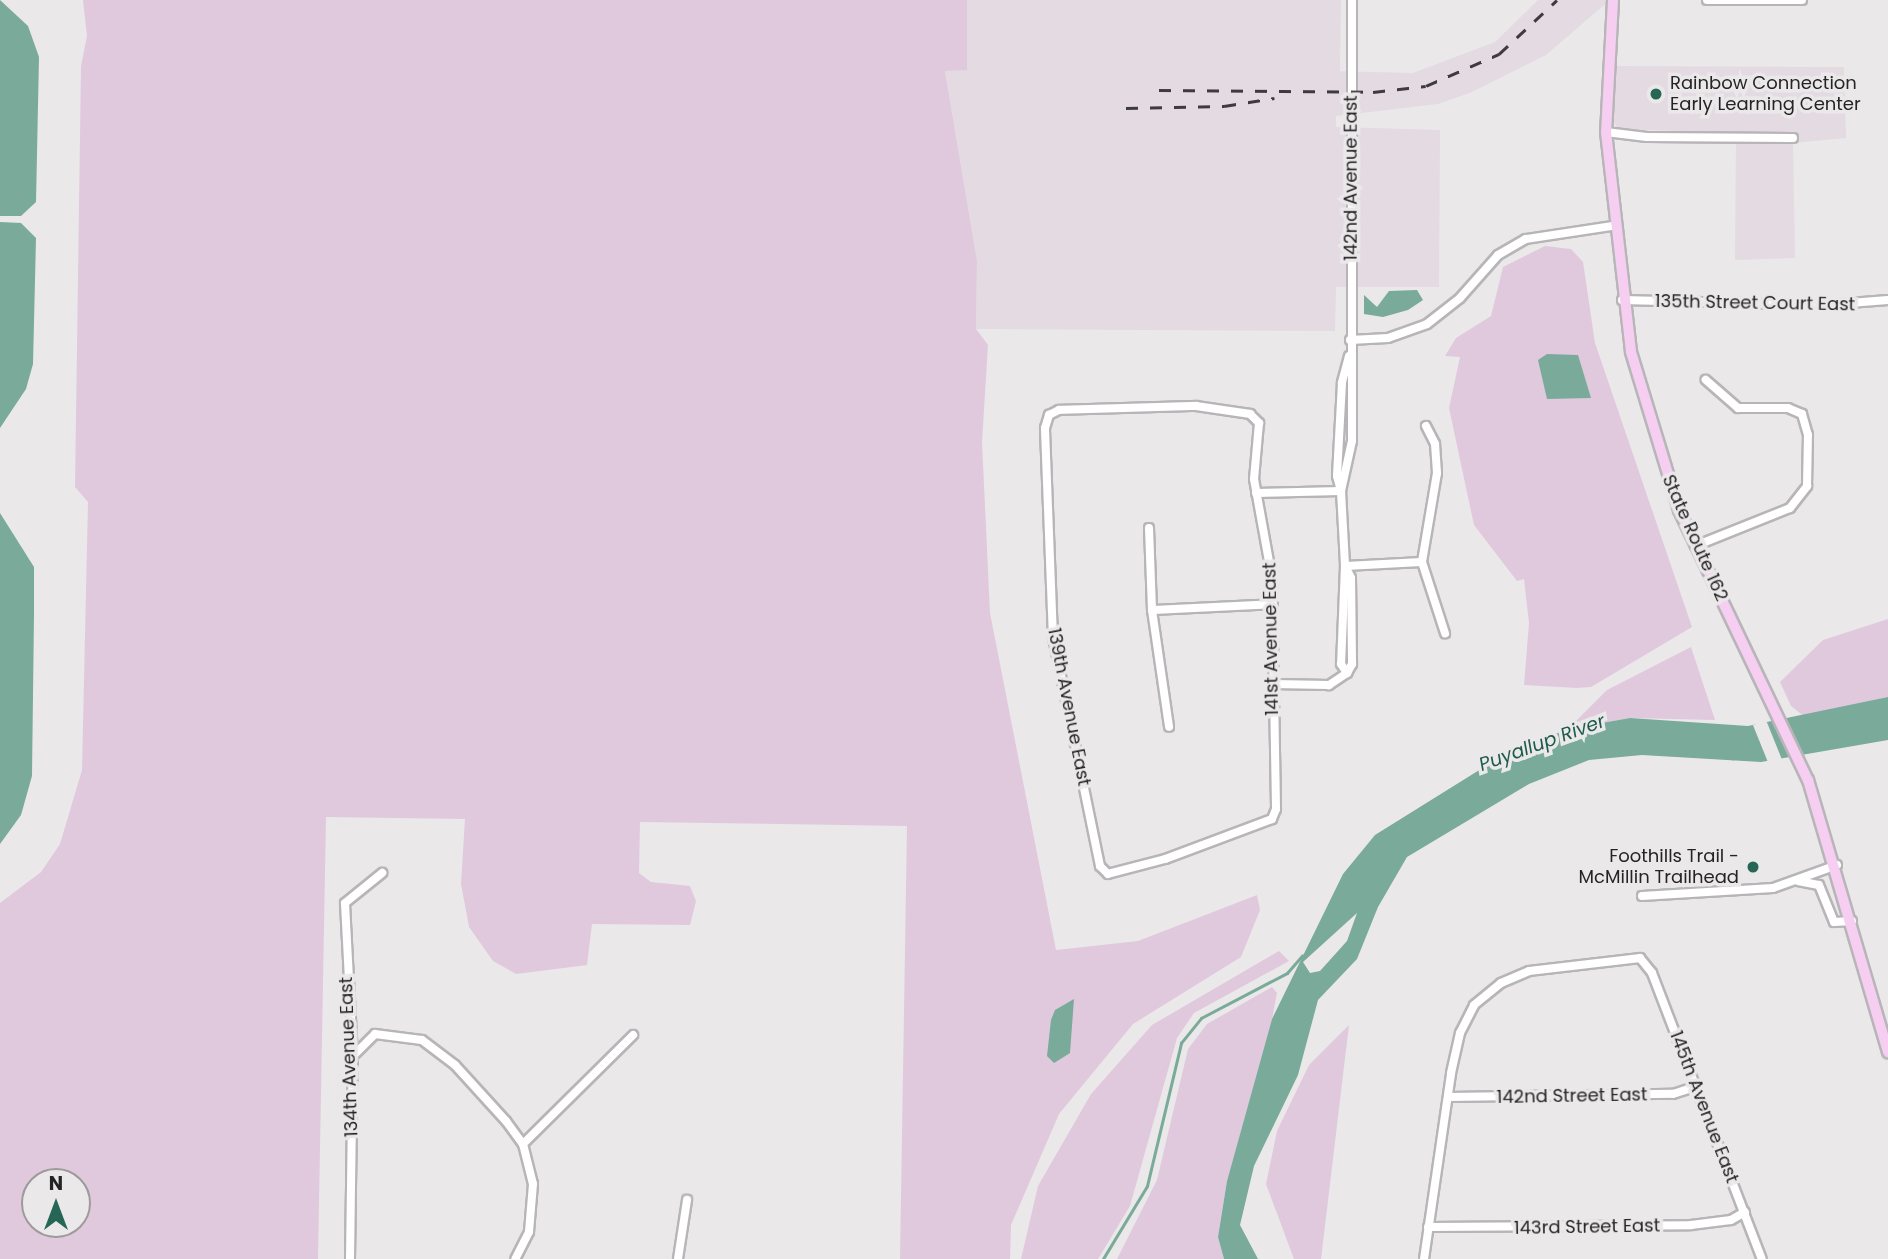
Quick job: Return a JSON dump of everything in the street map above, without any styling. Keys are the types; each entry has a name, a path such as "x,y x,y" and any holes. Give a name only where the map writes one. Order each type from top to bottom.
{"main road":[{"name":"State Route 162","path":"1613,0 1606,132 1612,226 1622,300 1651,429 1695,546 1808,780 1837,865 1888,1052"}],"street":[{"name":"142nd Avenue East","path":"1273,684 1339,682 1347,673 1341,664 1345,566 1341,491 1337,476 1342,383 1350,340 1352,0"},
{"path":"1707,0 1802,0"},
{"path":"1606,132 1647,137 1793,138"},
{"path":"1350,340 1388,338 1427,324 1498,255 1526,239 1612,226"},
{"name":"135th Street Court East","path":"1622,300 1824,305 1888,300"},
{"path":"1695,546 1790,508 1807,486 1808,435 1802,414 1787,408 1738,408 1706,380"},
{"name":"139th Avenue East","path":"1256,418 1196,407 1069,409 1049,415 1044,437 1053,638 1104,872 1156,862 1272,819"},
{"name":"141st Avenue East","path":"1256,418 1256,493 1273,604 1272,819"},
{"path":"1426,426 1435,444 1437,474 1422,562 1446,633"},
{"path":"1256,493 1341,491"},
{"path":"1149,528 1152,610 1168,727"},
{"path":"1345,566 1422,562"},
{"path":"1152,610 1273,604"},
{"path":"1642,896 1760,890 1798,881 1837,865"},
{"name":"134th Avenue East","path":"350,1259 353,1056 345,903 382,873"},
{"path":"1798,881 1819,885 1834,922 1852,921"},
{"name":"145th Avenue East","path":"1448,1097 1460,1033 1474,1005 1491,989 1529,971 1640,958 1652,973 1762,1259"},
{"path":"353,1056 367,1037 383,1032 422,1040 455,1065 523,1144 531,1166 533,1208 515,1259"},
{"path":"523,1144 634,1035"},
{"name":"142nd Street East","path":"1448,1097 1673,1094 1695,1087"},
{"path":"1423,1259 1448,1097"},
{"path":"678,1259 687,1200"},
{"name":"143rd Street East","path":"1428,1227 1691,1225 1731,1220 1745,1212"}],"shaded area":[{"path":"83,0 967,0 967,70 945,71 977,261 976,329 988,345 982,442 990,613 1056,950 1138,941 1257,895 1260,910 1241,957 1133,1024 1059,1114 1011,1225 1010,1259 900,1259 907,826 640,822 639,873 651,882 690,886 696,901 690,925 592,924 587,965 516,974 493,961 469,927 461,884 465,819 326,817 318,1259 0,1259 0,903 41,872 60,844 82,770 88,502 75,487 81,66 87,36"},
{"path":"967,0 1341,0 1340,71 1330,71 1413,73 1495,42 1538,0 1610,0 1546,55 1472,92 1438,104 1336,116 1336,127 1440,130 1439,287 1336,287 1335,331 976,329 977,261 945,70 967,70"},
{"path":"1615,66 1844,67 1846,138 1793,143 1795,258 1735,260 1736,133 1618,129 1613,121"},
{"path":"1545,246 1571,249 1583,262 1595,343 1692,627 1591,687 1524,685 1529,623 1524,579 1517,581 1474,525 1449,408 1460,357 1445,356 1456,338 1491,316 1503,267"},
{"path":"1888,619 1888,697 1805,717 1791,706 1780,682 1823,640"},
{"path":"1691,647 1715,720 1630,718 1568,729 1607,690"},
{"path":"1279,951 1289,961 1194,1013 1177,1038 1130,1206 1098,1259 1021,1259 1038,1186 1091,1094 1152,1025"},
{"path":"1272,987 1277,993 1272,1019 1227,1181 1218,1237 1224,1259 1117,1259 1157,1180 1188,1049 1207,1024"},
{"path":"1349,1025 1321,1259 1294,1259 1266,1184 1277,1131 1309,1065"}],"water":[{"path":"0,0 28,26 39,57 36,202 21,216 0,216"},
{"path":"0,222 21,223 36,238 33,364 26,389 0,428"},
{"path":"1417,290 1423,300 1408,310 1383,317 1364,314 1364,295 1377,307 1389,291"},
{"path":"1547,354 1578,355 1591,398 1547,399 1538,360"},
{"path":"0,513 34,567 34,615 32,776 21,815 0,844"},
{"name":"Puyallup River","path":"1888,697 1888,740 1761,762 1642,755 1589,760 1529,784 1407,857 1378,907 1357,959 1318,1000 1298,1075 1254,1166 1240,1225 1258,1259 1224,1259 1218,1237 1227,1181 1272,1019 1343,874 1375,835 1505,754 1568,729 1630,718 1748,726","holes":["1357,913 1347,941 1320,971 1310,973 1303,962"]},
{"path":"1074,999 1070,1053 1054,1063 1047,1056 1051,1020 1055,1010"}],"pier":[{"path":"1766,720 1783,763 1770,768 1753,725"}],"waterway":[{"path":"1103,1259 1147,1186 1181,1043 1201,1018 1287,973 1302,956"}],"railway":[{"path":"1159,90 1373,92 1426,86 1499,54 1557,0"},
{"path":"1126,108 1224,106 1274,98"}],"place":[{"name":"Rainbow Connection Early Learning Center","path":"1656,94"},
{"name":"Foothills Trail - McMillin Trailhead","path":"1753,867"}]}
